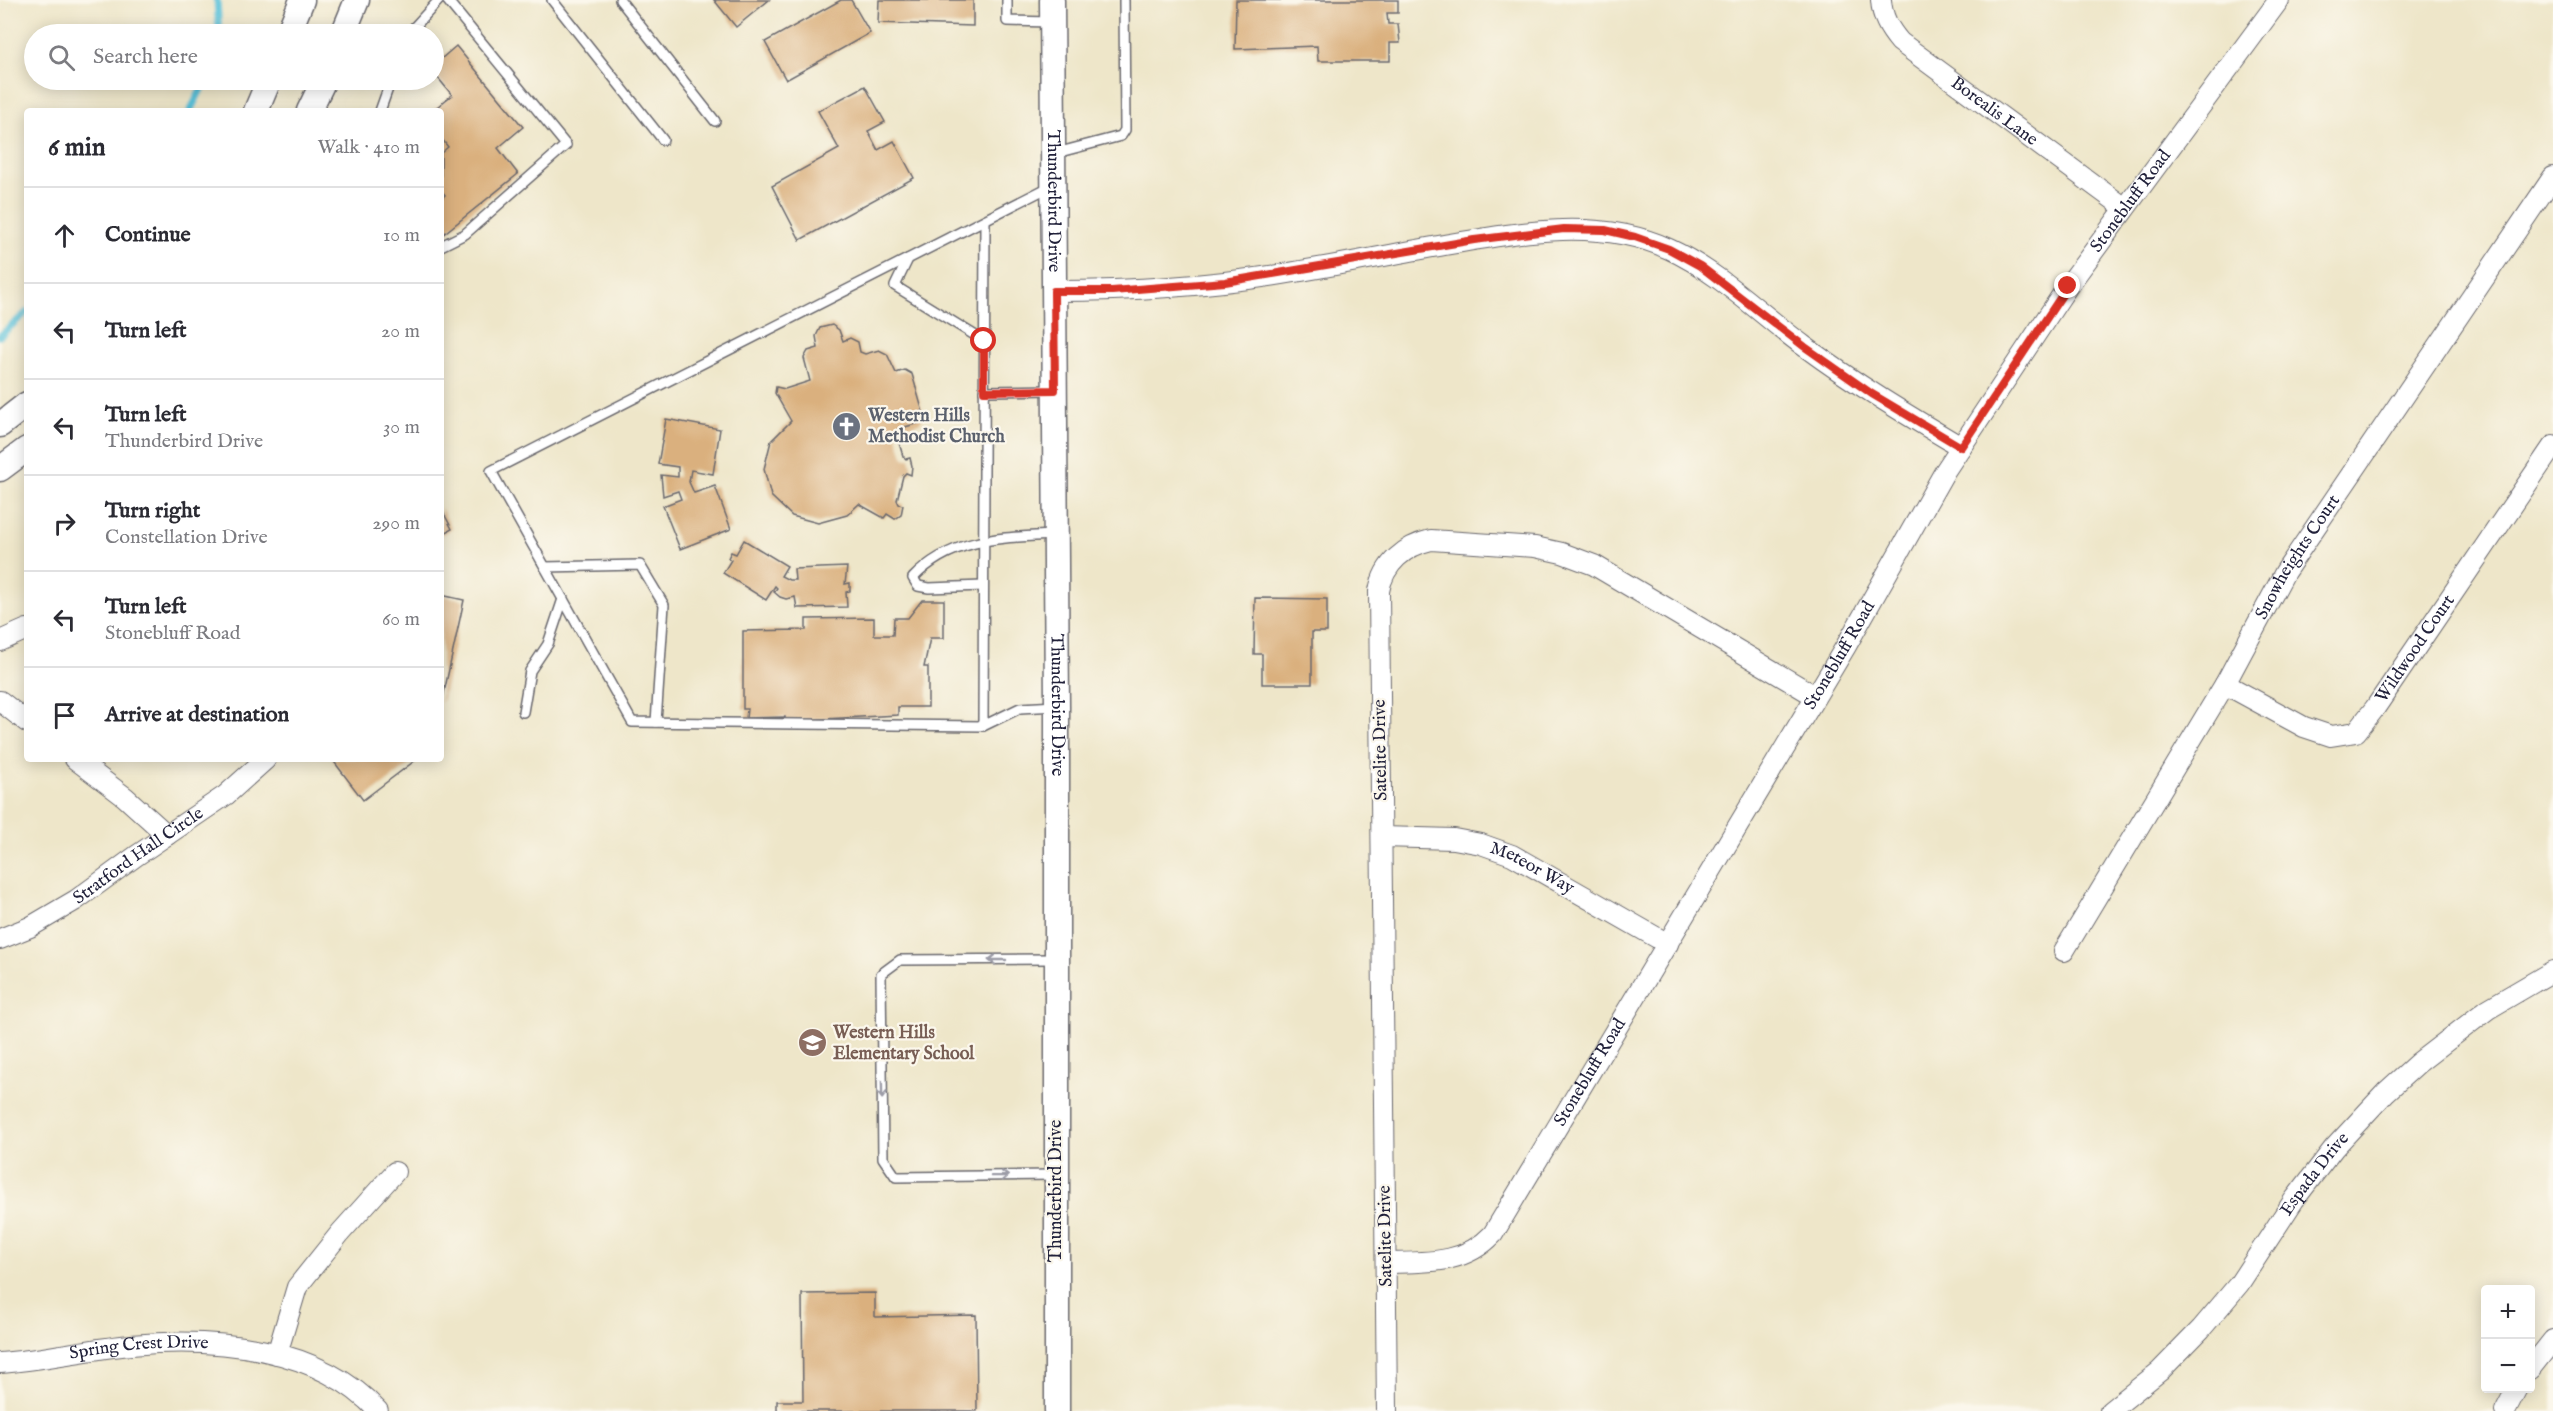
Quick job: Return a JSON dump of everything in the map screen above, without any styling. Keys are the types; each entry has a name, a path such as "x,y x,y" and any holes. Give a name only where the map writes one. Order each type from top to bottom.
{"street":[{"path":"292,24 302,0"},
{"path":"347,24 357,0"},
{"name":"Borealis Lane","path":"1881,0 1881,10 1888,28 1900,42 2125,208"},
{"name":"Stonebluff Road","path":"1386,1263 1452,1260 1472,1252 1493,1234 1668,944 1961,447 2068,286 2279,0"},
{"name":"Thunderbird Drive","path":"1052,11 1057,706 1057,1411"},
{"path":"260,107 266,90"},
{"path":"310,108 319,90"},
{"name":"Snowheights Court","path":"2064,951 2225,684 2285,572 2553,177"},
{"path":"1054,291 1112,291 1225,282 1474,240 1564,229 1605,230 1635,237 1669,249 1700,266 1805,347 1872,394 1961,447"},
{"path":"0,425 24,406"},
{"name":"Wildwood Court","path":"2225,684 2304,727 2331,736 2356,732 2375,708 2553,446"},
{"path":"0,469 24,451"},
{"name":"Satelite Drive","path":"1387,1411 1379,591 1389,566 1402,552 1419,543 1431,540 1535,547 1562,553 1594,565 1815,696"},
{"path":"0,641 24,630"},
{"path":"0,701 24,720"},
{"path":"79,762 125,797 167,835"},
{"name":"Stratford Hall Circle","path":"0,939 30,927 76,900 226,795 263,762"},
{"name":"Meteor Way","path":"1382,837 1454,839 1481,844 1531,865 1668,944"},
{"name":"Espada Drive","path":"2110,1411 2160,1371 2201,1329 2239,1284 2294,1200 2334,1148 2386,1092 2418,1063 2488,1009 2553,971"},
{"path":"277,1354 297,1287 341,1232 395,1172"},
{"path":"2535,1363 2553,1340"},
{"name":"Spring Crest Drive","path":"0,1363 132,1345 195,1344 235,1347 277,1354 319,1368 343,1380 367,1398 378,1411"},
{"path":"2505,1411 2515,1393"}],"lane":[{"path":"417,24 439,0"},
{"path":"444,244 465,234 566,145 447,0"},
{"path":"552,0 663,140"},
{"path":"620,0 715,121"},
{"path":"1007,0 1007,21 1052,11"},
{"path":"1053,153 1121,136 1125,130 1124,0"},
{"path":"381,108 387,90"},
{"path":"1054,185 491,471 632,722 983,726 1020,708 1057,706"},
{"path":"983,726 985,220"},
{"path":"908,259 895,286 984,341"},
{"path":"984,391 1055,390"},
{"path":"983,586 929,588 918,586 913,578 923,567 962,547 984,540 1056,534"},
{"path":"545,567 640,565 664,605 656,722"},
{"path":"523,712 531,671 548,644 562,599"},
{"path":"1056,959 900,960 881,974 883,1158 896,1177 1056,1175"}],"building":[{"path":"714,0 769,0 736,27"},
{"path":"841,0 851,0 870,33 786,80 765,42"},
{"path":"879,0 973,0 973,26 878,23"},
{"path":"1236,0 1398,0 1398,13 1387,13 1388,24 1398,24 1400,43 1390,43 1390,61 1318,61 1317,46 1235,49"},
{"path":"456,46 523,127 498,148 518,174 444,234 444,150 448,147 444,142 444,108 436,108 452,95 444,85 444,56"},
{"path":"865,86 885,122 868,131 878,150 894,141 914,178 800,240 772,186 839,149 818,111"},
{"name":"Western Hills Methodist Church","path":"832,325 839,330 843,341 850,338 858,342 860,352 865,354 879,350 887,354 896,373 905,370 912,374 924,416 919,423 898,429 896,433 903,456 906,459 910,458 912,466 911,475 906,473 903,476 897,500 903,505 901,515 895,519 887,514 884,518 859,504 847,515 818,523 792,516 771,496 764,469 771,441 791,421 775,393 776,387 785,389 810,381 804,358 808,351 818,348 816,336 820,328"},
{"path":"666,419 720,429 713,474 691,470 689,482 694,493 715,486 731,529 680,549 663,506 681,499 678,491 663,496 661,475 678,477 678,467 658,464"},
{"path":"444,514 452,529 444,533"},
{"path":"744,540 787,566 781,576 789,580 795,580 794,569 847,567 845,584 850,583 850,591 846,592 847,607 797,608 795,597 786,599 780,597 774,592 777,588 775,586 766,600 723,573 731,560 728,558 731,552 736,554"},
{"path":"444,596 464,600 444,693"},
{"path":"1255,598 1327,599 1327,632 1312,632 1312,684 1262,684 1262,654 1254,654"},
{"path":"922,600 944,600 944,638 930,638 924,667 928,667 928,707 898,707 898,715 785,721 785,717 746,718 747,709 743,709 743,631 806,630 806,619 874,618 874,635 893,635 894,618 908,618"},
{"path":"334,762 413,762 363,800"},
{"path":"875,1293 875,1317 976,1315 977,1411 777,1411 777,1401 803,1401 802,1294"}],"waterway":[{"path":"217,0 218,24"},
{"path":"192,108 201,90"},
{"path":"0,336 24,315"}],"place":[{"name":"Western Hills Methodist Church","path":"847,426"},
{"name":"Western Hills Elementary School","path":"812,1043"}],"route":[{"path":"984,341 984,391 1055,390 1054,291 1112,291 1225,282 1474,240 1564,229 1605,230 1635,237 1669,249 1700,266 1805,347 1872,394 1961,447 2068,286"}]}
